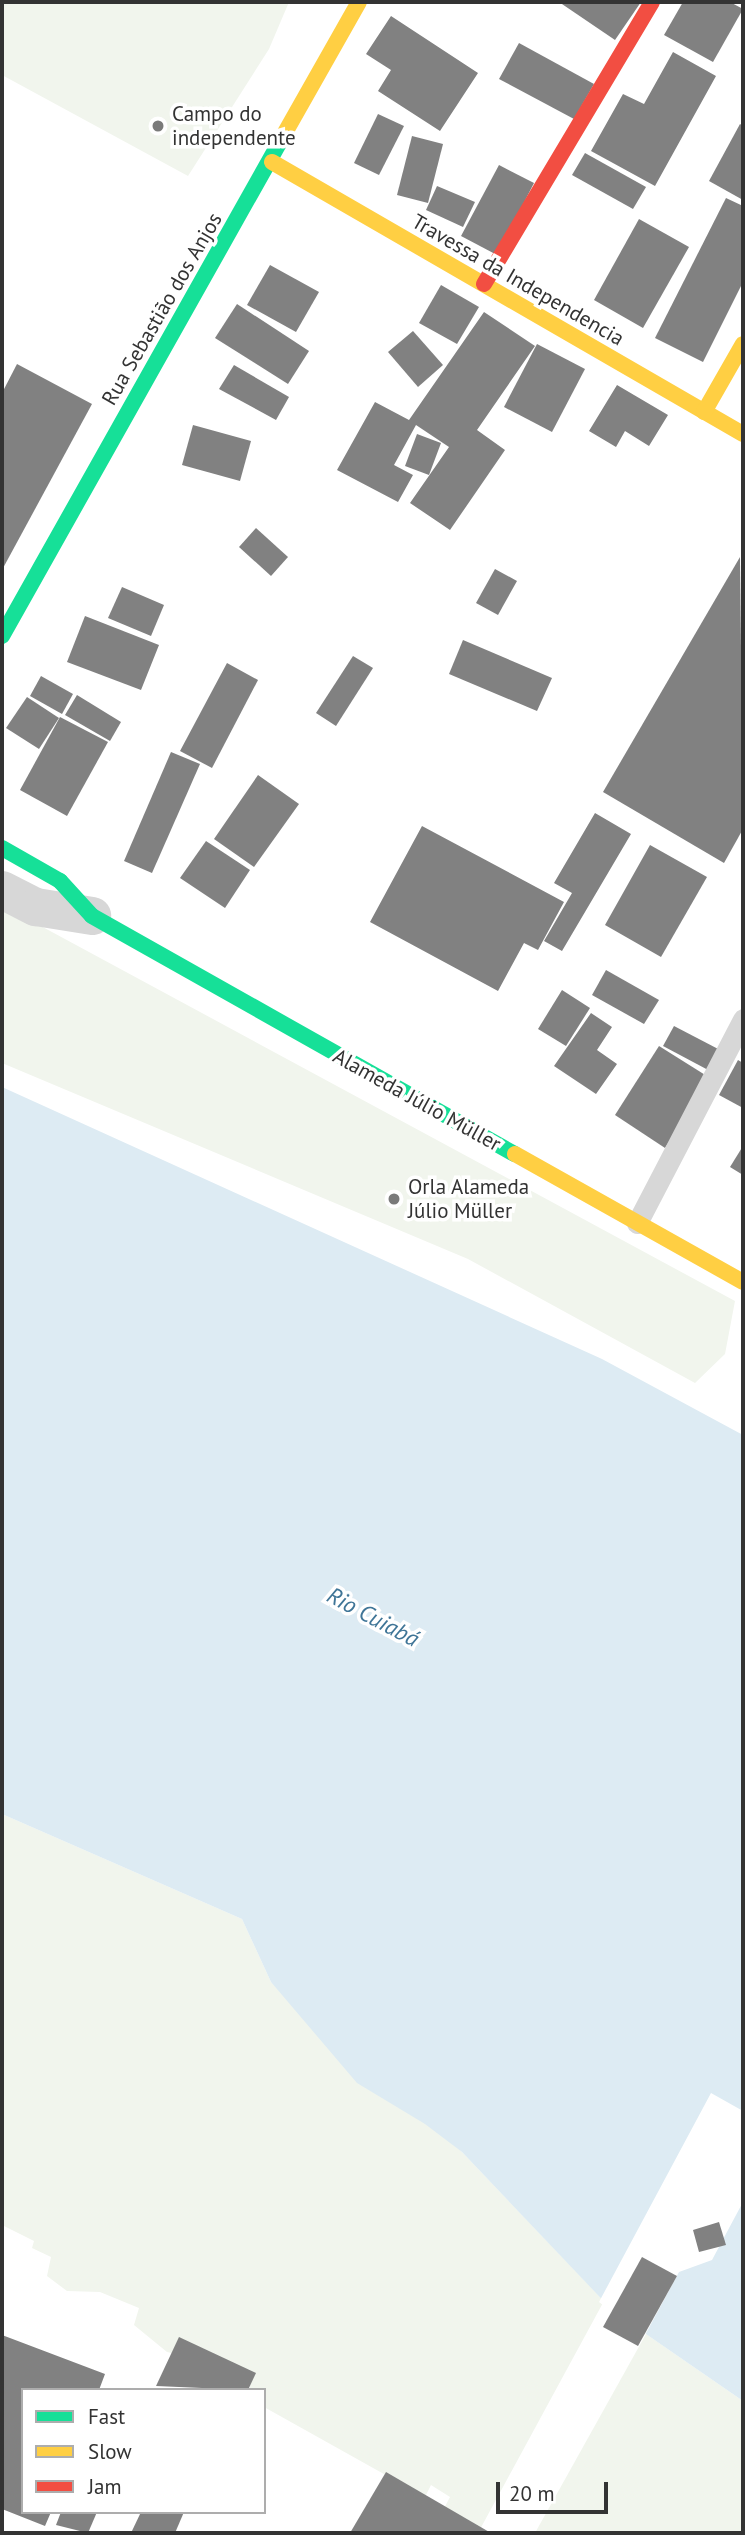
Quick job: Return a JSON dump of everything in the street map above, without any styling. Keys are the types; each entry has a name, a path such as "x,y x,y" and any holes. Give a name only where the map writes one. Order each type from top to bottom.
{"main road":[{"name":"Rua Sebastião dos Anjos","path":"2,636 24,589 272,162 359,2"},
{"path":"484,284 652,2"},
{"name":"Travessa da Independencia","path":"272,162 743,434"},
{"path":"704,412 743,344"},
{"path":"2,604 24,589"},
{"name":"Alameda Júlio Müller","path":"2,848 60,881 92,916 743,1282"}],"street":[{"name":"Alameda Júlio Müller","path":"2,890 36,907 92,916"}],"lane":[{"path":"637,1223 743,1019"}],"shaded area":[{"name":"Campo do independente","path":"2,2 289,2 269,49 188,176 2,75"},
{"name":"Orla Alameda Júlio Müller","path":"2,905 735,1301 725,1354 695,1383 468,1259 2,1063"},
{"path":"2,1814 242,1919 271,1982 462,2152 604,2301 478,2533 441,2514 450,2497 431,2485 425,2497 266,2408 266,2388 250,2388 250,2370 167,2352 134,2325 139,2308 100,2292 67,2291 47,2276 51,2257 32,2248 34,2241 2,2225"},
{"path":"646,2334 743,2401 743,2533 535,2533"}],"water":[{"name":"Rio Cuiabá","path":"2,1087 602,1359 743,1435 743,2401 614,2312 462,2152 425,2124 357,2083 271,1982 242,1919 2,1814"}],"pier":[{"path":"711,2093 743,2111 743,2202 712,2260 679,2272 644,2337 599,2302"}],"building":[{"path":"559,2 641,2 615,40"},
{"path":"683,2 730,2 743,9 713,62 664,35"},
{"path":"391,16 478,73 440,131 378,91 391,70 366,54"},
{"path":"519,43 594,84 574,119 499,79"},
{"path":"673,52 716,76 655,186 591,151 623,94 644,104"},
{"path":"378,114 404,126 379,175 354,163"},
{"path":"740,124 743,126 743,200 709,181"},
{"path":"412,136 443,144 428,203 397,195"},
{"path":"585,153 646,187 633,209 572,175"},
{"path":"499,165 534,183 497,255 461,236"},
{"path":"437,186 475,202 463,227 426,210"},
{"path":"726,198 743,206 743,282 703,362 655,338"},
{"path":"639,219 689,247 643,328 594,300"},
{"path":"270,265 319,292 296,332 247,305"},
{"path":"441,285 479,307 457,344 419,323"},
{"path":"237,304 309,351 288,384 215,338"},
{"path":"484,312 535,346 477,430 505,450 450,530 410,503 449,447 416,425 394,465 413,475 398,502 337,470 375,402 409,420"},
{"path":"413,331 443,365 418,387 388,352"},
{"path":"537,344 585,369 552,432 504,407"},
{"path":"17,364 92,404 2,570 2,393"},
{"path":"234,365 289,397 276,420 219,389"},
{"path":"617,385 668,415 649,446 625,431 616,447 589,431"},
{"path":"193,425 251,441 240,481 182,465"},
{"path":"417,434 441,443 429,475 405,466"},
{"path":"256,528 288,557 271,576 239,547"},
{"path":"740,557 743,829 724,863 603,792"},
{"path":"495,569 517,581 498,615 476,603"},
{"path":"122,587 164,605 151,636 108,618"},
{"path":"85,616 159,645 141,690 67,662"},
{"path":"463,640 552,678 537,711 449,674"},
{"path":"353,656 373,668 336,726 316,713"},
{"path":"227,663 258,680 212,768 180,751"},
{"path":"41,676 73,694 62,714 30,696"},
{"path":"77,695 121,722 110,741 65,715"},
{"path":"27,697 59,718 39,749 6,728"},
{"path":"60,717 108,742 67,816 20,790"},
{"path":"171,752 200,764 152,873 124,861"},
{"path":"258,775 299,804 254,867 214,839"},
{"path":"595,813 631,834 562,951 544,941 572,893 554,883"},
{"path":"422,826 564,902 538,950 524,943 498,991 370,922"},
{"path":"206,841 250,870 225,908 180,878"},
{"path":"650,845 707,877 661,957 605,925"},
{"path":"606,970 659,1000 644,1024 592,995"},
{"path":"562,990 590,1008 566,1046 538,1029"},
{"path":"591,1013 612,1027 597,1050 617,1064 596,1094 554,1066"},
{"path":"674,1026 722,1051 710,1071 663,1046"},
{"path":"659,1046 710,1078 665,1148 615,1115"},
{"path":"738,1060 743,1063 743,1108 719,1095"},
{"path":"743,1146 743,1175 730,1167"},
{"path":"719,2222 726,2245 699,2252 693,2230"},
{"path":"642,2257 677,2276 638,2346 603,2327"},
{"path":"2,2335 105,2374 100,2388 21,2388 21,2514 50,2514 45,2526 2,2509"},
{"path":"179,2337 256,2373 249,2388 156,2386"},
{"path":"386,2472 491,2533 350,2533"},
{"path":"60,2514 96,2514 88,2533 56,2525"},
{"path":"140,2514 183,2514 175,2533 131,2533"}],"traffic: fast":[{"path":"2,636 282,138"},
{"path":"2,848 60,881 92,916 515,1154"}],"traffic: slow":[{"path":"282,138 359,2"},
{"path":"272,162 743,434"},
{"path":"704,412 743,344"},
{"path":"515,1154 743,1282"}],"traffic: jam":[{"path":"484,284 652,2"}],"place":[{"name":"Campo do independente","path":"158,126"},
{"name":"Orla Alameda Júlio Müller","path":"394,1199"}]}
